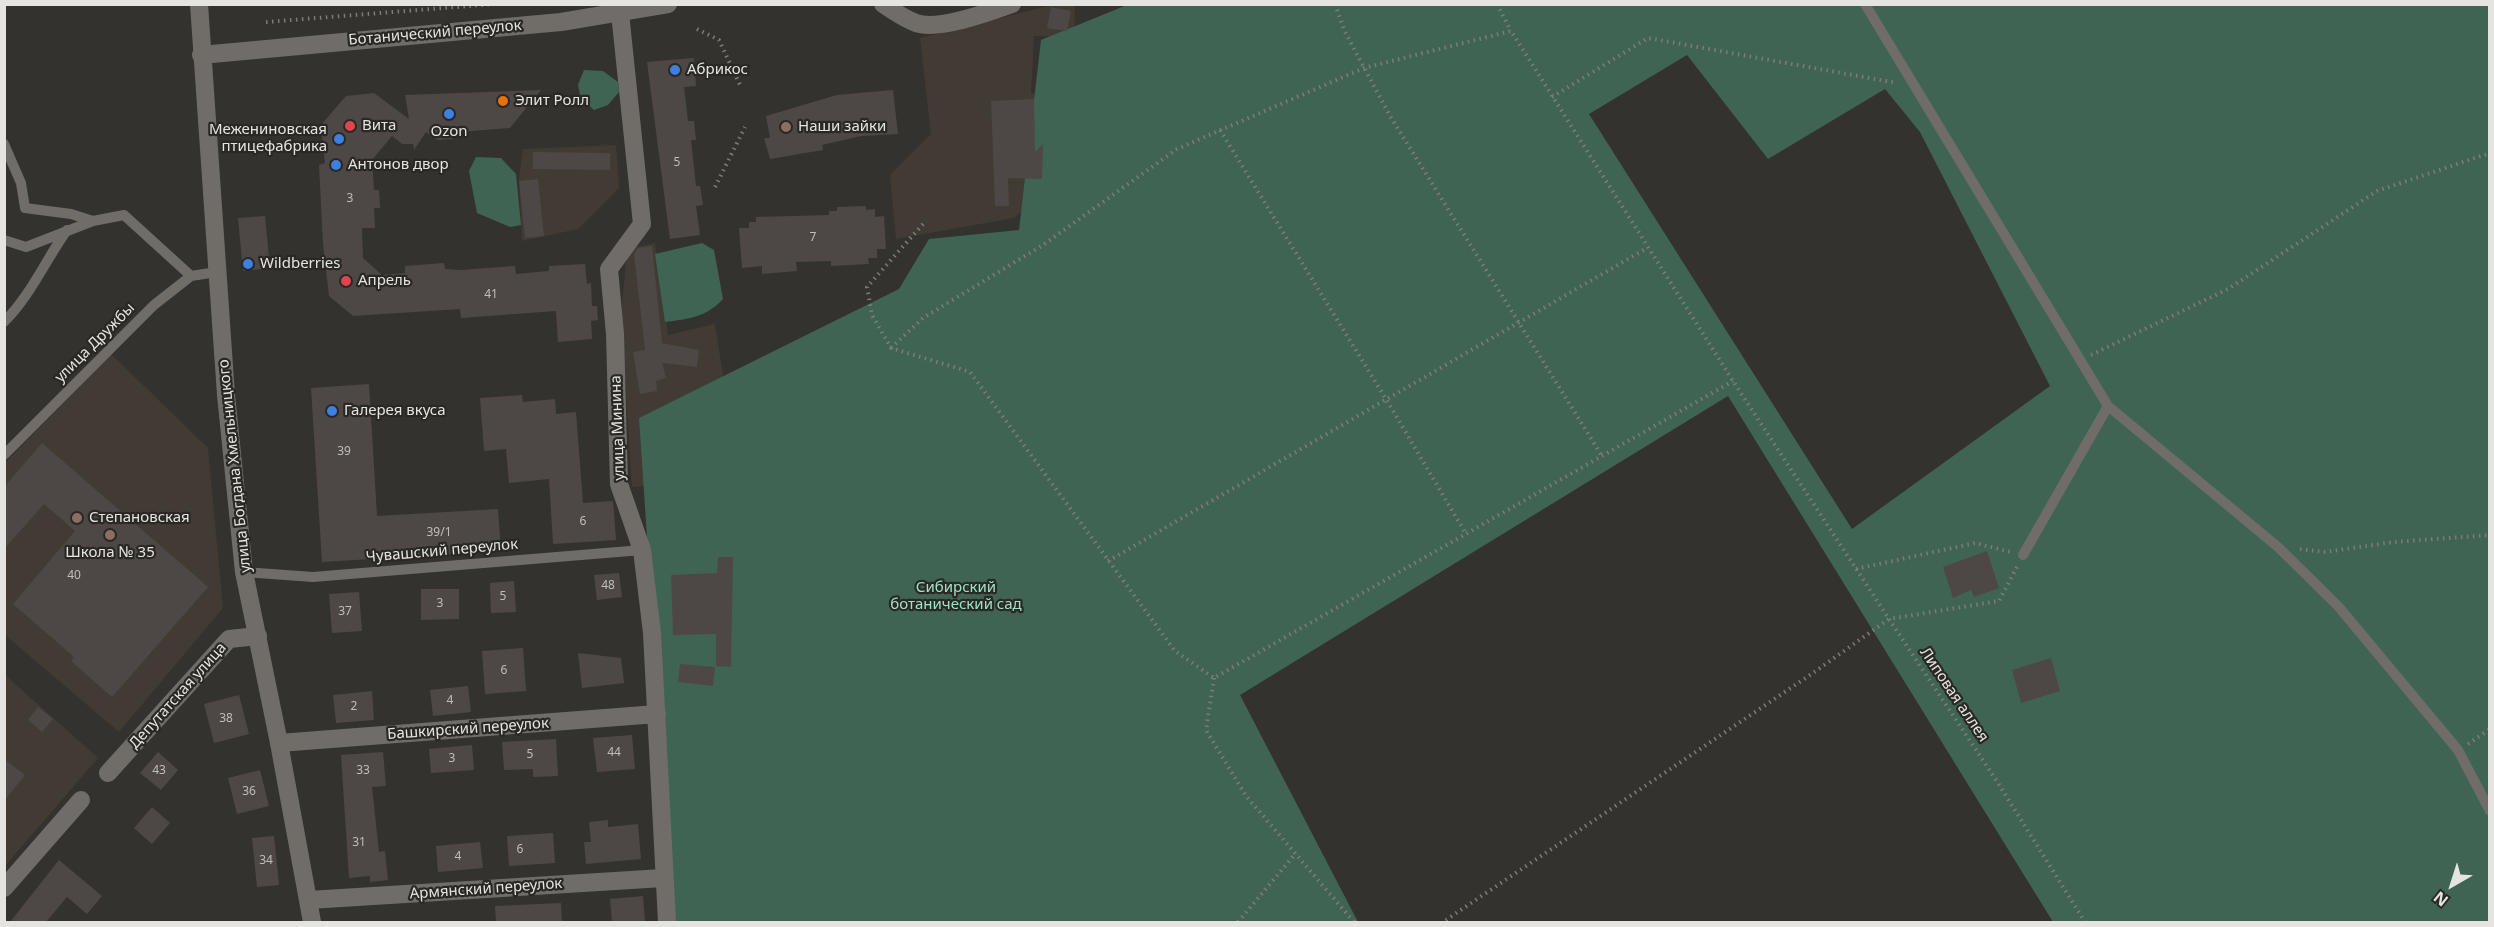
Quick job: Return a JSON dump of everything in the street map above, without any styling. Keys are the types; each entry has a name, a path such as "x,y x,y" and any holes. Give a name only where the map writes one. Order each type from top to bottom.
{"street":[{"name":"улица Богдана Хмельницкого","path":"199,4 226,395 244,572 312,922"},
{"name":"Ботанический переулок","path":"201,55 561,22 669,4"},
{"path":"883,4 918,24 933,24 975,18 1012,4"},
{"name":"улица Минина","path":"620,13 642,224 609,269 615,334 619,484 642,550 652,633 667,922"},
{"name":"Депутатская улица","path":"108,773 230,639 258,636"},
{"name":"Башкирский переулок","path":"279,743 657,714"},
{"path":"4,888 81,800"},
{"name":"Армянский переулок","path":"309,900 663,878"}],"lane":[{"path":"1865,4 2108,406 2278,547 2338,606 2458,750 2490,811"},
{"path":"4,144 21,183 25,208 71,214 93,221"},
{"path":"4,240 26,247 93,221 124,215 190,276 217,272"},
{"path":"4,322 21,305 43,265 67,231"},
{"name":"улица Дружбы","path":"4,454 154,305 190,276"},
{"path":"2023,555 2108,406"},
{"name":"Чувашский переулок","path":"244,572 313,577 642,550"}],"path":[{"path":"266,22 494,4"},
{"path":"1335,4 1364,68 1390,116 1602,456"},
{"name":"Липовая аллея","path":"1497,4 1511,31 1647,248 1998,783 2085,922"},
{"path":"697,29 719,40 740,85"},
{"path":"891,348 923,318 1043,244 1177,149 1364,68 1511,31"},
{"path":"1552,97 1648,38 1915,87"},
{"path":"715,187 745,128"},
{"path":"1220,130 1386,399 1466,534"},
{"path":"2080,360 2228,289 2377,191 2490,153"},
{"path":"923,224 867,287 872,315 891,348 970,372 1175,651 1214,678"},
{"path":"1108,561 1647,248"},
{"path":"1214,678 1733,381"},
{"path":"2278,547 2325,552 2394,542 2490,535"},
{"path":"1443,922 1813,673 1889,619 1999,601 2023,555 1976,543 1856,569"},
{"path":"1214,678 1206,730 1246,796 1354,922"},
{"path":"2458,750 2490,729"},
{"path":"1238,922 1296,853"}],"shaded area":[{"path":"1052,5 1075,5 1074,37 1034,36 1031,93 1080,110 1105,135 1014,218 896,239 890,175 931,134 920,38"},
{"path":"616,145 619,188 578,229 522,241 519,179 523,149"},
{"path":"655,243 668,335 715,324 724,382 666,484 632,487 621,316 627,249"},
{"name":"Школа № 35","path":"111,354 208,448 223,608 119,732 5,635 5,463"},
{"path":"5,675 98,758 5,866"}],"green space":[{"name":"Сибирский ботанический сад","path":"1127,5 2489,5 2489,922 2053,922 1728,396 1240,695 1358,922 673,922 639,418 899,289 929,239 1019,230 1041,40","holes":["1687,55 1768,159 1885,89 1920,132 2050,386 1852,529 1589,114"]},
{"path":"584,70 603,71 618,82 619,92 608,105 594,110 581,99 578,85"},
{"path":"476,157 501,158 516,174 521,225 510,227 477,213 469,171"},
{"path":"702,243 714,250 723,299 704,313 665,322 655,254"}],"building":[{"path":"1051,7 1071,11 1067,31 1047,28"},
{"path":"694,58 696,86 684,87 688,121 694,121 696,140 691,140 696,186 700,186 703,205 696,206 700,235 670,239 647,62"},
{"path":"541,90 510,128 458,132 452,139 437,140 426,132 414,150 413,144 402,144 392,136 372,160 374,190 379,190 380,208 374,208 375,228 362,228 363,258 382,275 405,273 405,266 444,263 445,269 461,270 515,266 516,274 549,271 549,266 585,264 587,284 591,283 592,306 597,306 598,320 591,321 592,339 558,342 556,311 461,318 460,309 353,316 329,296 323,244 319,165 325,163 321,125 346,96 374,93 409,119 405,95"},
{"path":"893,90 898,134 861,136 822,145 823,150 770,159 764,138 770,138 766,116 837,95"},
{"path":"1034,99 1035,152 1043,144 1042,179 1008,178 1009,206 995,206 991,101"},
{"path":"533,152 610,153 610,170 533,169"},
{"path":"538,179 544,236 525,238 519,181"},
{"path":"866,206 866,210 875,209 875,217 884,216 886,249 877,249 877,258 868,258 869,264 831,266 831,261 796,262 797,271 762,274 762,266 742,268 739,228 749,228 749,222 756,222 756,217 829,215 829,211 837,211 837,207"},
{"path":"265,216 270,268 243,271 238,218"},
{"path":"652,246 662,343 699,350 697,367 662,363 666,378 656,381 657,391 640,394 633,352 645,350 634,254 638,248"},
{"path":"369,384 377,516 498,509 501,551 322,562 311,388"},
{"path":"522,395 523,402 555,399 556,414 576,412 583,503 613,501 616,540 553,544 549,479 509,483 506,449 484,451 480,398"},
{"path":"42,443 208,587 112,697 71,661 74,657 13,604 75,531 44,504 4,549 4,487"},
{"path":"1987,551 1999,588 1974,597 1971,590 1953,598 1943,567"},
{"path":"718,557 733,557 731,667 716,666 716,634 673,635 671,575 717,573"},
{"path":"619,573 622,597 597,600 594,575"},
{"path":"514,581 516,612 491,613 490,583"},
{"path":"421,589 459,589 459,619 421,620"},
{"path":"359,592 362,631 332,633 329,594"},
{"path":"523,648 526,691 485,694 482,651"},
{"path":"578,653 621,658 624,683 582,688"},
{"path":"2051,658 2060,691 2021,703 2012,670"},
{"path":"680,664 715,667 713,686 678,682"},
{"path":"468,686 471,712 433,716 430,690"},
{"path":"372,691 374,720 336,723 333,695"},
{"path":"239,695 249,734 214,743 204,704"},
{"path":"38,707 53,719 42,732 28,720"},
{"path":"632,735 635,769 597,772 593,738"},
{"path":"556,739 558,776 533,777 533,769 504,770 502,742"},
{"path":"472,745 474,770 431,773 429,749"},
{"path":"158,752 178,770 161,790 140,773"},
{"path":"383,752 386,786 372,787 379,852 385,851 388,880 370,882 370,876 349,878 341,755"},
{"path":"4,759 25,775 4,801"},
{"path":"260,770 269,806 237,814 228,778"},
{"path":"152,807 170,823 152,844 134,828"},
{"path":"608,820 608,827 638,824 641,859 586,864 584,842 591,842 589,822"},
{"path":"553,833 555,863 509,866 507,836"},
{"path":"274,836 279,885 257,887 252,838"},
{"path":"480,842 483,868 438,872 436,846"},
{"path":"59,860 102,896 87,914 67,897 46,922 10,922"},
{"path":"643,896 645,922 612,922 610,899"},
{"path":"561,903 562,922 496,922 495,906"}],"place":[{"name":"Абрикос","path":"675,70"},
{"name":"Элит Ролл","path":"503,101"},
{"name":"Ozon","path":"449,114"},
{"name":"Вита","path":"350,126"},
{"name":"Наши зайки","path":"786,127"},
{"name":"Межениновская птицефабрика","path":"339,139"},
{"name":"Антонов двор","path":"336,165"},
{"name":"Wildberries","path":"248,264"},
{"name":"Апрель","path":"346,281"},
{"name":"Галерея вкуса","path":"332,411"},
{"name":"Степановская","path":"77,518"},
{"name":"Школа № 35","path":"110,535"}]}
